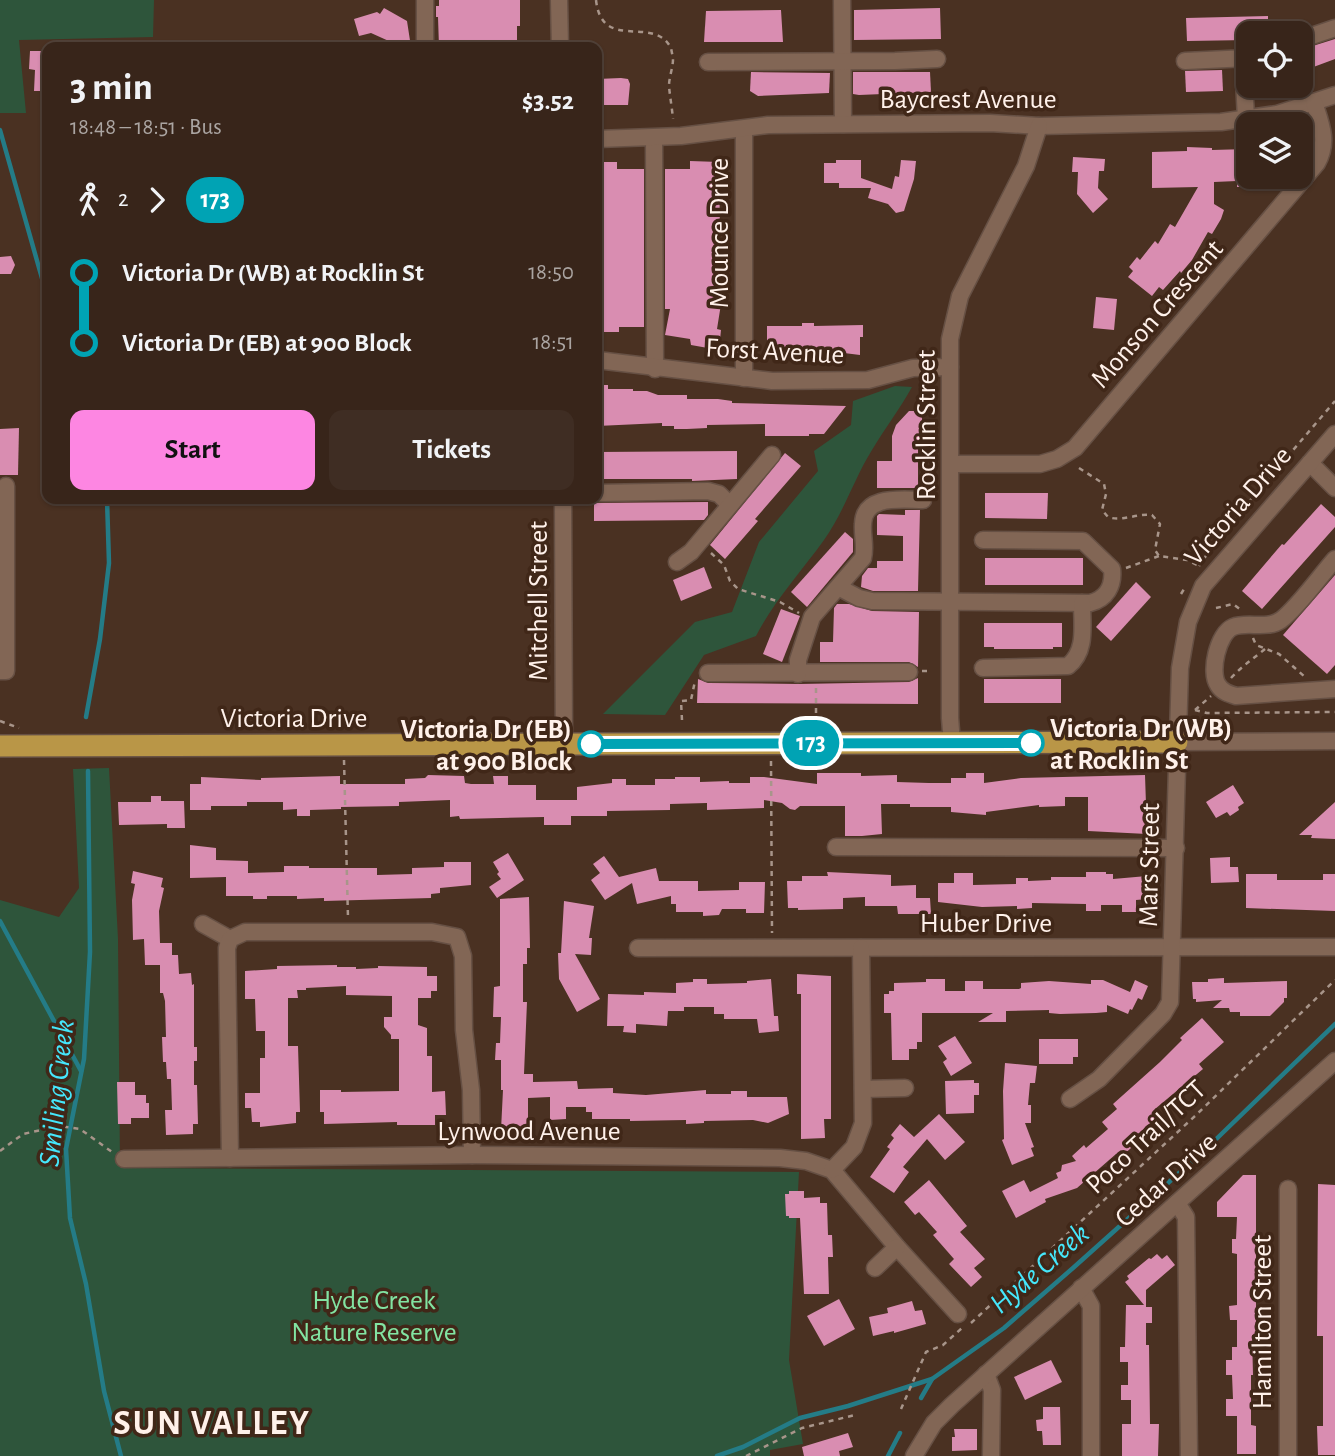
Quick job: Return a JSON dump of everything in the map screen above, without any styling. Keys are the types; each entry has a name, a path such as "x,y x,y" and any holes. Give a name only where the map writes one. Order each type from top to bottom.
{"main road":[{"name":"Victoria Drive","path":"0,746 1177,742"}],"street":[{"path":"425,0 425,42"},
{"path":"559,0 560,42"},
{"path":"842,0 843,124"},
{"path":"1313,36 1335,28"},
{"path":"708,62 937,59"},
{"path":"1185,61 1236,59"},
{"name":"Baycrest Avenue","path":"1283,112 1335,95"},
{"name":"Monson Crescent","path":"951,464 1040,464 1057,459 1075,448 1317,163 1323,149 1324,134 1314,102"},
{"name":"Baycrest Avenue","path":"602,139 654,138 768,125 990,123 1039,126 1236,119"},
{"name":"Rocklin Street","path":"952,743 950,339 960,296 1026,166 1039,126"},
{"name":"Mounce Drive","path":"744,129 744,378"},
{"path":"654,138 655,369"},
{"name":"Forst Avenue","path":"602,361 772,381 868,380 913,368 950,367"},
{"name":"Victoria Drive","path":"1335,434 1203,586 1188,622 1180,668 1177,742 1335,741"},
{"path":"677,562 699,543 772,455"},
{"path":"1310,463 1335,488"},
{"path":"0,671 6,671 3,541 6,486"},
{"path":"602,493 708,491 719,494 730,505"},
{"path":"797,674 797,660 812,617 840,588 863,558 863,523 869,508 885,501 923,500"},
{"name":"Mitchell Street","path":"563,504 564,744"},
{"path":"840,588 866,600 1082,603 1097,602 1110,587 1114,573 1112,569 1083,541 983,540"},
{"path":"1333,690 1236,696 1221,690 1214,678 1214,671 1221,639 1225,633 1239,626 1266,625 1283,619 1335,559"},
{"path":"983,668 1068,666 1076,659 1082,645 1082,603"},
{"path":"701,678 908,672"},
{"name":"Mars Street","path":"1070,1099 1099,1079 1166,1010 1171,998 1177,742"},
{"path":"836,847 1176,848"},
{"path":"203,923 230,939"},
{"path":"230,939 245,932 446,933 457,937 463,956 464,1031 471,1090 472,1155"},
{"path":"230,939 226,958 230,1158"},
{"name":"Huber Drive","path":"638,948 1335,947"},
{"path":"861,948 863,1123 851,1152 832,1170 958,1314"},
{"name":"Cedar Drive","path":"914,1456 934,1423 986,1374 1335,1061"},
{"path":"863,1089 905,1088"},
{"name":"Lynwood Avenue","path":"124,1159 472,1155 780,1158 806,1161 832,1170"},
{"name":"Hamilton Street","path":"1288,1189 1288,1456"},
{"path":"1177,1203 1186,1217 1189,1456"},
{"path":"875,1268 897,1247"},
{"path":"1081,1288 1091,1306 1091,1456"},
{"path":"986,1374 992,1390 991,1456"}],"path":[{"path":"596,0 597,9 609,27 652,33 671,48 673,61 669,84 673,119"},
{"path":"1114,573 1159,556 1186,560 1199,566 1218,538 1335,401"},
{"path":"1079,468 1104,484 1106,494 1102,510 1108,517 1116,519 1147,514 1157,519 1160,529 1155,550 1159,556"},
{"path":"699,543 724,565 730,581 738,589 780,602 812,617"},
{"path":"1181,594 1187,585"},
{"path":"1252,632 1256,645 1279,654 1305,677"},
{"path":"1228,671 1230,681 1247,661 1265,649"},
{"path":"1292,677 1312,676 1333,690"},
{"path":"682,720 681,701 691,700 701,678"},
{"path":"816,686 816,720"},
{"path":"1216,692 1195,710 1207,713 1335,712"},
{"path":"771,744 772,947"},
{"path":"345,765 348,932"},
{"name":"Poco Trail/TCT","path":"901,1409 926,1352 943,1345 976,1320 1211,1101 1335,980"},
{"path":"0,1151 23,1134 60,1126 80,1129 124,1159"},
{"path":"746,1456 802,1429 855,1415"}],"green space":[{"path":"0,0 154,0 153,37 19,40 26,113 0,113"},
{"path":"895,386 912,387 866,461 831,529 779,599 756,636 704,655 665,715 603,714 695,622 732,612 759,542 818,471 814,451 851,425 853,401"},
{"name":"Hyde Creek Nature Reserve","path":"109,768 118,939 120,1168 799,1172 789,1360 803,1444 770,1450 770,1456 0,1456 0,900 59,917 79,888 73,769"}],"building":[{"path":"439,0 520,0 517,42 439,42 436,6 439,6"},
{"path":"384,8 407,21 410,42 391,42 371,33 359,36 354,19 377,12 380,14"},
{"path":"940,8 941,39 854,40 854,10"},
{"path":"781,10 783,42 704,42 706,11"},
{"path":"1268,16 1268,21 1236,21 1236,40 1187,41 1186,18"},
{"path":"1335,39 1335,59 1313,67 1313,46"},
{"path":"30,51 42,51 42,91 34,91 35,70 29,69"},
{"path":"1222,70 1223,91 1186,92 1185,71"},
{"path":"751,72 830,73 829,93 758,96 750,91"},
{"path":"853,72 930,72 931,92 853,94"},
{"path":"602,79 628,79 628,105 602,105"},
{"path":"1187,147 1236,149 1236,181 1214,182 1214,204 1224,210 1221,219 1212,234 1208,232 1181,273 1180,271 1163,290 1159,287 1152,296 1128,277 1133,271 1129,267 1137,257 1140,260 1155,241 1158,244 1170,224 1175,227 1198,187 1152,188 1152,152 1187,151"},
{"path":"1073,157 1105,159 1104,171 1099,171 1098,188 1108,199 1093,213 1077,194 1078,172 1072,172"},
{"path":"836,160 861,160 861,178 892,189 895,176 899,177 901,160 916,161 914,179 904,211 896,213 888,204 868,198 871,188 839,188 839,183 824,183 824,163 836,163"},
{"path":"690,161 719,162 719,350 691,345 690,339 665,335 670,309 665,309 665,169 690,169"},
{"path":"602,162 617,162 617,169 644,169 644,327 619,327 619,332 602,332"},
{"path":"11,256 15,265 11,274 0,274 0,257"},
{"path":"1096,297 1117,299 1114,330 1093,328"},
{"path":"802,323 814,323 814,326 863,325 860,355 836,352 767,352 767,326 802,326"},
{"path":"602,385 608,385 608,389 633,389 658,395 687,395 687,399 718,399 732,403 846,406 824,434 809,436 765,436 765,424 707,425 707,428 674,429 674,426 662,426 662,423 602,426"},
{"path":"909,411 922,411 922,444 918,444 918,488 877,488 877,461 892,461 892,436 896,425"},
{"path":"19,428 18,475 0,475 0,429"},
{"path":"737,451 737,479 602,479 602,452"},
{"path":"785,453 801,466 725,559 710,545"},
{"path":"985,493 1048,493 1047,519 985,518"},
{"path":"708,502 708,515 704,520 594,521 594,504"},
{"path":"1321,504 1335,517 1335,527 1262,609 1242,591"},
{"path":"905,510 920,510 918,591 873,591 861,587 862,576 868,568 877,568 877,561 903,561 903,536 877,535 877,516 905,515"},
{"path":"845,532 853,539 853,552 807,607 791,592"},
{"path":"985,558 1083,558 1083,585 985,585"},
{"path":"704,567 712,588 681,601 673,580"},
{"path":"1335,575 1335,665 1327,674 1283,635"},
{"path":"1136,582 1151,597 1111,641 1096,627"},
{"path":"837,604 849,604 872,611 919,612 918,667 909,662 820,662 820,642 833,642 834,608"},
{"path":"781,609 800,616 782,662 763,654"},
{"path":"984,623 1062,623 1062,647 984,647"},
{"path":"918,678 918,704 697,703 698,679 708,683 799,684 909,682"},
{"path":"984,679 1061,679 1061,703 984,703"},
{"path":"817,773 897,775 897,782 929,783 951,783 951,778 966,778 966,773 984,773 984,783 1021,778 1145,775 1147,834 1088,831 1088,797 1065,797 1065,806 1039,805 986,812 986,815 951,812 951,807 881,804 882,834 862,836 845,836 845,806 800,806 795,810 782,803 764,800 764,808 707,810 707,803 670,804 670,810 607,811 607,816 571,816 571,825 544,825 544,817 450,817 450,800 399,802 399,806 310,810 310,816 297,816 297,809 283,810 283,802 247,802 247,806 211,806 211,810 190,810 190,784 201,784 201,777 261,780 340,776 340,784 405,784 405,779 425,778 428,775 464,776 465,783 494,784 493,776 508,776 508,785 536,785 536,800 577,800 577,787 612,783 612,779 626,779 626,785 655,785 655,779 675,777 700,777 700,782 750,783 750,777 764,777 817,784"},
{"path":"1233,785 1244,803 1230,816 1227,812 1216,818 1206,802"},
{"path":"151,796 161,796 161,801 184,801 185,828 167,828 167,824 119,825 118,802 151,802"},
{"path":"1335,802 1335,839 1299,835"},
{"path":"190,845 216,848 216,860 248,861 248,873 284,872 284,866 309,866 377,868 377,875 412,874 412,868 444,867 444,862 471,862 471,885 440,888 440,893 431,894 431,898 324,901 324,898 297,899 297,896 253,899 253,896 226,896 226,877 190,878"},
{"path":"508,853 524,880 497,898 489,887 501,879 493,862"},
{"path":"604,856 619,877 656,868 659,881 698,881 698,891 739,890 739,882 765,882 764,913 746,913 746,909 722,909 719,915 703,916 703,912 676,912 676,904 671,904 671,896 637,904 632,883 605,900 591,880 600,873 593,864"},
{"path":"1230,857 1230,867 1238,867 1239,882 1211,883 1210,858"},
{"path":"133,871 163,878 161,887 164,888 159,911 160,943 172,943 172,955 178,955 179,974 191,973 192,985 194,984 194,1047 197,1047 197,1061 194,1061 194,1085 197,1085 198,1124 193,1124 193,1134 166,1135 165,1110 172,1110 171,1079 167,1079 166,1062 163,1062 162,1037 166,1037 165,1001 163,993 160,993 160,965 145,965 144,939 133,940"},
{"path":"827,872 891,875 891,886 916,885 916,898 930,898 931,914 898,914 897,906 865,906 865,897 843,898 843,909 788,908 787,881 802,881 802,876 828,876"},
{"path":"1086,872 1106,872 1113,874 1113,879 1147,876 1147,899 1136,900 1136,912 1122,912 1122,905 1101,905 1101,911 1086,911 1086,904 1032,903 1032,908 1017,909 1017,906 982,907 938,902 938,883 954,883 954,873 973,873 973,885 1016,884 1016,878 1028,878 1028,881 1051,880 1051,877 1086,877"},
{"path":"1246,874 1277,874 1277,880 1323,880 1323,874 1335,874 1335,911 1246,908"},
{"path":"529,897 530,948 527,948 527,964 523,964 523,1002 527,1002 524,1074 533,1074 533,1082 577,1081 578,1089 613,1088 613,1093 646,1095 706,1090 706,1094 747,1091 747,1097 787,1097 789,1114 768,1123 753,1120 686,1124 686,1120 592,1119 592,1112 586,1112 586,1107 566,1107 566,1119 550,1120 550,1097 528,1098 528,1130 501,1130 501,1060 495,1060 496,1043 500,1043 501,1017 493,1017 494,987 500,986 500,899"},
{"path":"564,901 594,906 589,938 592,938 591,955 575,954 600,999 577,1012 559,979 558,953 561,953"},
{"path":"337,965 356,969 378,966 427,967 427,976 437,976 437,991 431,991 431,998 418,998 418,1025 427,1028 427,1056 432,1056 432,1092 445,1091 446,1115 435,1115 435,1125 397,1125 397,1122 324,1124 324,1112 320,1112 320,1090 399,1091 399,1039 391,1039 384,1027 384,1017 392,1017 392,996 346,995 346,986 306,988 297,990 298,998 288,998 288,1046 298,1046 300,1112 296,1112 296,1123 260,1127 260,1122 252,1122 251,1108 245,1108 245,1093 260,1093 260,1058 265,1058 265,1031 256,1031 255,999 245,999 245,971 277,969 277,966"},
{"path":"797,974 831,976 831,1119 824,1119 825,1138 801,1139 801,994 797,994"},
{"path":"1224,978 1224,983 1287,981 1287,998 1284,998 1284,1002 1270,1016 1240,1016 1240,1012 1230,1012 1229,1008 1213,1008 1222,1000 1196,1002 1196,999 1193,999 1192,982"},
{"path":"693,979 707,979 707,984 747,983 771,979 774,1016 778,1016 779,1031 759,1033 757,1019 724,1019 724,1014 714,1014 714,1007 684,1007 684,1011 668,1011 667,1026 636,1024 636,1033 623,1032 624,1026 607,1026 608,994 676,993 676,983 693,982"},
{"path":"926,979 945,979 945,991 965,991 965,981 983,981 983,989 1019,989 1021,983 1049,981 1091,984 1091,980 1103,980 1130,992 1135,980 1148,986 1142,1000 1138,998 1128,1014 1107,1005 1107,1012 1096,1013 1006,1011 1006,1022 978,1022 993,1013 922,1013 922,1042 917,1042 917,1049 909,1049 909,1060 892,1060 891,1013 884,1013 884,994 894,991 894,983 926,982"},
{"path":"1202,1018 1224,1042 1199,1064 1203,1069 1155,1109 1160,1114 1127,1144 1131,1148 1120,1158 1116,1154 1077,1188 1045,1199 1046,1202 1016,1218 1002,1191 1024,1180 1030,1192 1058,1178 1056,1173 1061,1171 1062,1165 1076,1161 1072,1156 1108,1129 1102,1122 1117,1109 1113,1104 1160,1062 1182,1040 1180,1038"},
{"path":"955,1036 972,1063 951,1076 943,1062 947,1059 938,1046"},
{"path":"1039,1039 1078,1039 1078,1057 1073,1057 1073,1064 1039,1064"},
{"path":"1005,1063 1037,1066 1035,1083 1030,1083 1028,1105 1031,1105 1031,1123 1025,1123 1034,1147 1031,1148 1034,1156 1012,1165 1002,1140"},
{"path":"974,1080 974,1083 979,1083 979,1095 974,1095 974,1113 946,1114 945,1081"},
{"path":"117,1082 135,1082 135,1095 146,1095 149,1118 131,1118 131,1124 118,1124"},
{"path":"939,1114 965,1142 945,1160 927,1139 903,1167 909,1172 894,1193 870,1177 890,1149 887,1147 894,1138 891,1135 900,1124 914,1137"},
{"path":"1243,1175 1256,1175 1256,1335 1252,1335 1251,1425 1256,1426 1256,1454 1237,1454 1237,1416 1226,1416 1226,1399 1233,1399 1232,1375 1226,1375 1226,1360 1232,1360 1232,1347 1237,1347 1237,1320 1230,1320 1229,1306 1237,1305 1237,1254 1232,1253 1232,1239 1236,1239 1237,1217 1217,1217 1217,1202"},
{"path":"929,1180 967,1226 960,1232 985,1259 974,1268 982,1277 971,1287 949,1264 954,1259 933,1235 937,1232 919,1212 915,1215 904,1202"},
{"path":"1318,1184 1335,1185 1335,1455 1318,1455 1317,1426 1323,1426 1323,1336 1317,1336"},
{"path":"789,1191 804,1191 804,1198 820,1197 820,1203 827,1203 828,1235 832,1235 833,1257 828,1257 829,1294 804,1294 800,1218 786,1216 785,1194 789,1194"},
{"path":"1157,1254 1162,1259 1167,1255 1175,1265 1146,1290 1146,1307 1152,1307 1152,1323 1146,1323 1146,1345 1149,1345 1150,1424 1159,1424 1158,1456 1122,1456 1122,1424 1131,1424 1131,1400 1121,1400 1121,1385 1128,1385 1128,1362 1120,1362 1120,1347 1125,1347 1126,1305 1144,1305 1125,1282 1129,1279 1127,1276"},
{"path":"839,1299 855,1329 824,1346 807,1316"},
{"path":"912,1301 915,1311 922,1310 926,1324 873,1336 869,1317 888,1313 887,1308"},
{"path":"1051,1360 1062,1382 1025,1400 1014,1377"},
{"path":"1043,1407 1060,1407 1061,1445 1043,1445 1042,1431 1037,1431 1036,1420 1043,1419"},
{"path":"954,1429 977,1429 977,1450 952,1451"},
{"path":"848,1433 853,1447 839,1451 840,1456 804,1456 802,1447"}],"waterway":[{"name":"Smiling Creek","path":"0,130 42,278"},
{"name":"Smiling Creek","path":"86,717 100,639 109,563 107,504"},
{"name":"Smiling Creek","path":"88,771 90,952 84,1059 66,1149 70,1218 86,1284 104,1391 121,1456"},
{"path":"0,921 81,1071"},
{"name":"Hyde Creek","path":"717,1456 743,1447 800,1418 932,1379 1004,1328 1073,1268 1207,1148 1335,1024"},
{"path":"921,1398 932,1379"},
{"path":"888,1456 900,1433"}],"bus line":[{"name":"173","path":"591,744 1031,743"}],"place":[{"name":"Victoria Dr (WB) at Rocklin St","path":"1031,743"},
{"name":"Victoria Dr (EB) at 900 Block","path":"591,744"}],"district":[{"name":"SUN VALLEY","path":"212,1422"}]}
